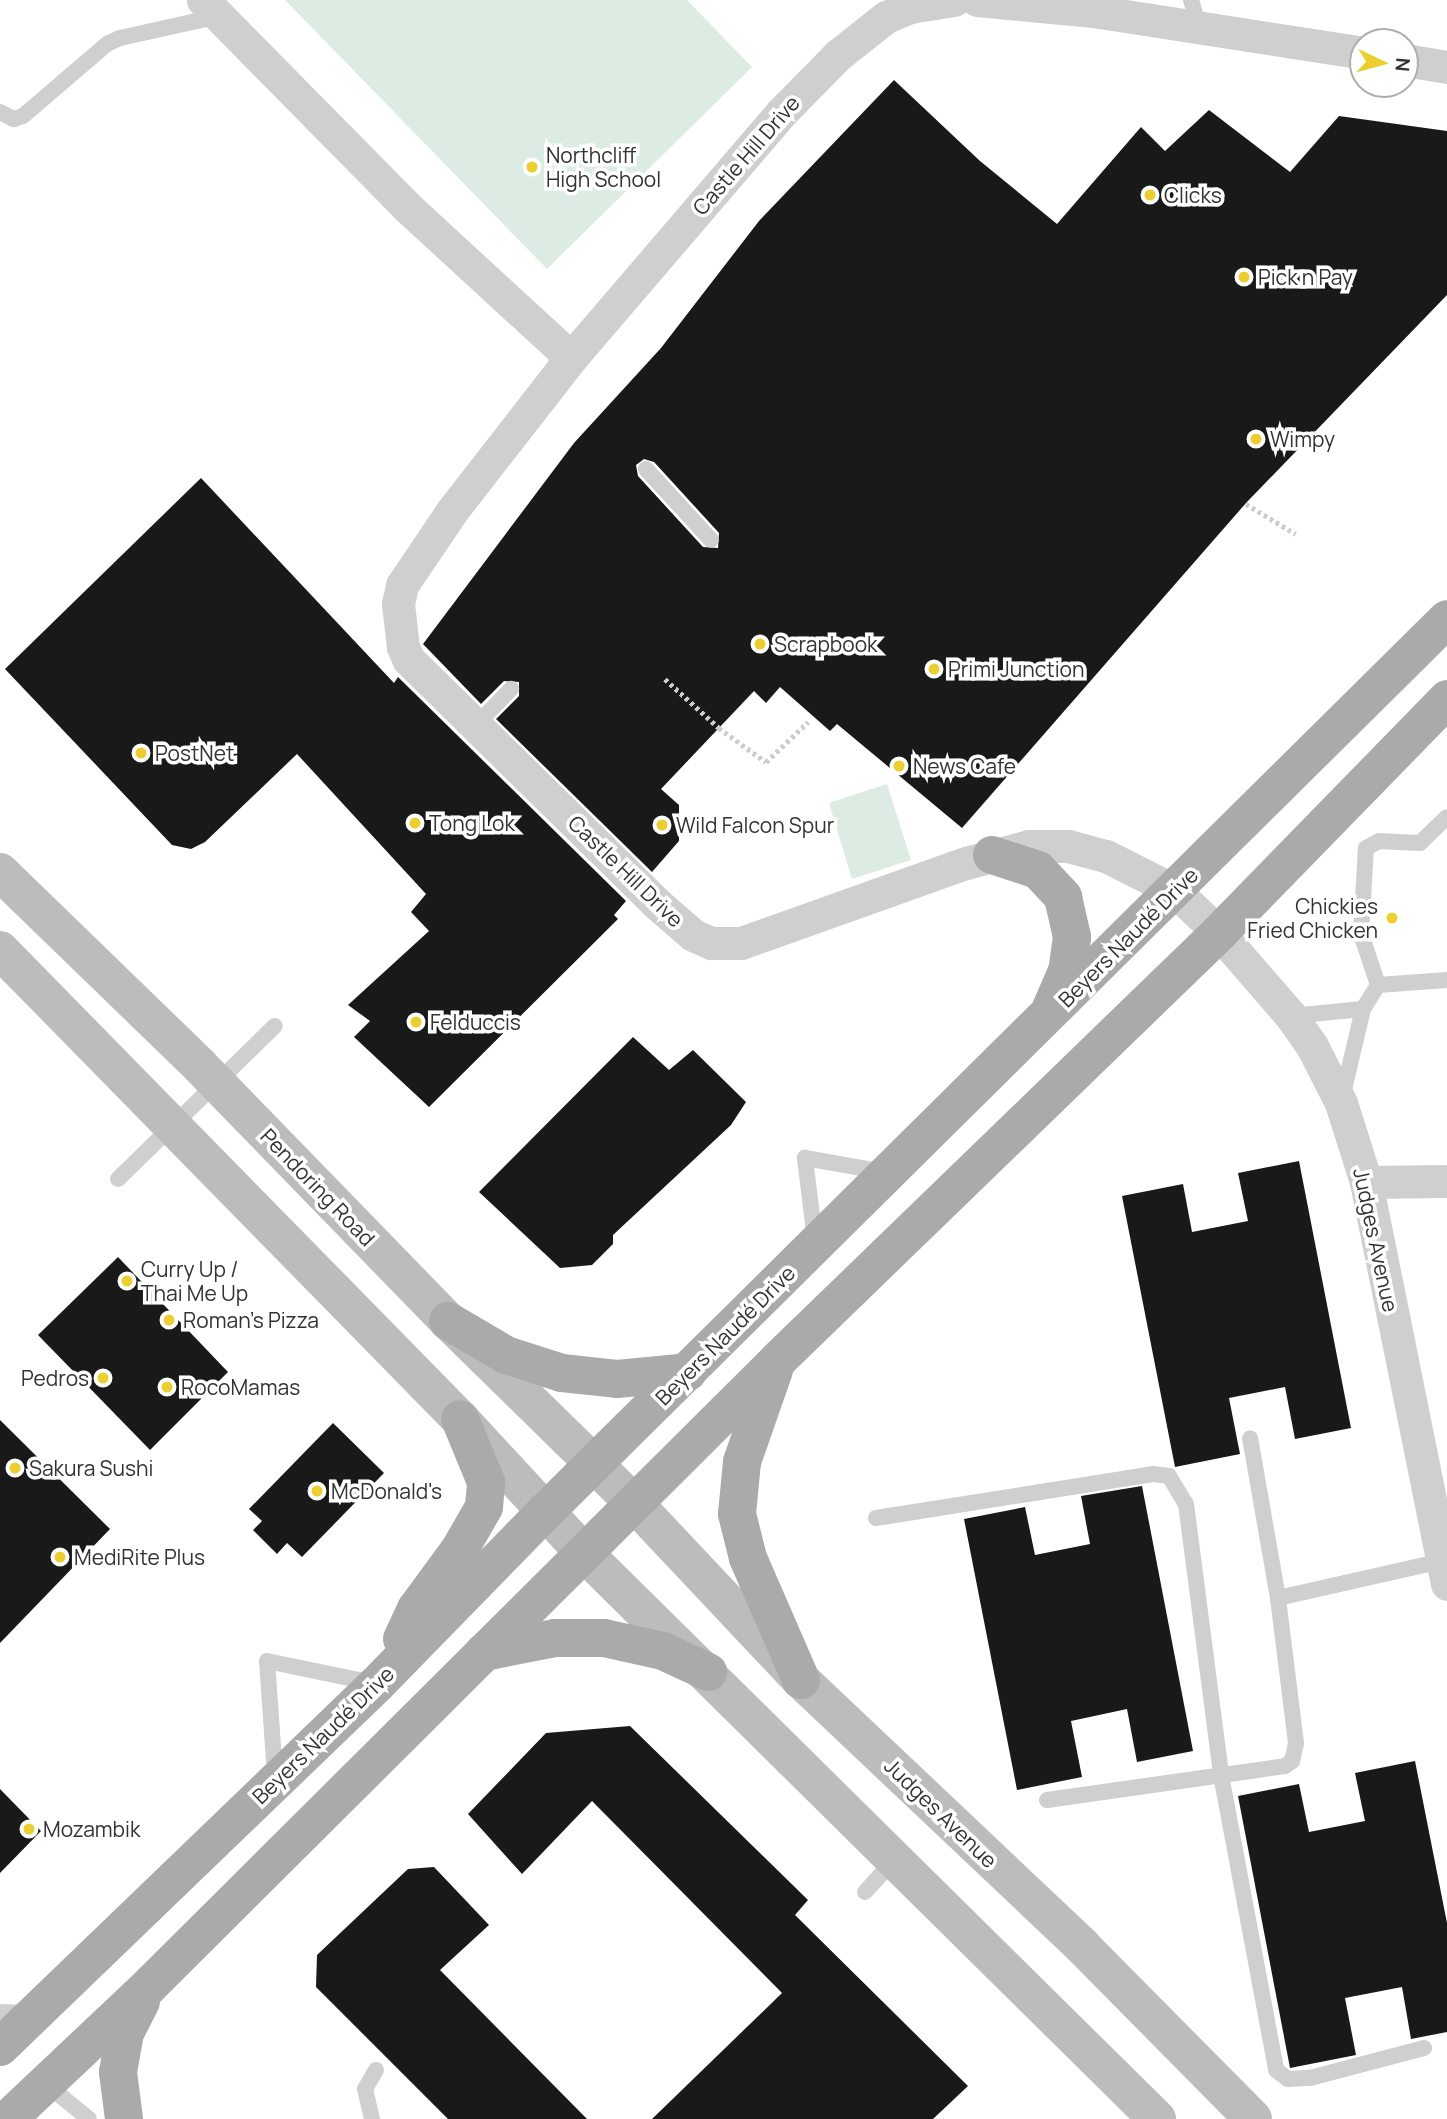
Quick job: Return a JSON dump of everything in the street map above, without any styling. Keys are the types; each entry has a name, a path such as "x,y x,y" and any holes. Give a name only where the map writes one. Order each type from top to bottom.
{"main road":[{"name":"Beyers Naudé Drive","path":"0,2047 17,2013 276,1781 384,1677 545,1512 1447,619"},
{"path":"8,2119 148,1987 583,1552 1219,933 1444,706"},
{"path":"992,855 1038,870 1063,897 1072,937 1067,971 1048,1016"},
{"name":"Pendoring Road","path":"0,872 218,1084 448,1321 634,1503"},
{"path":"0,950 460,1419 583,1552 708,1672 1157,2119"},
{"path":"448,1321 506,1355 562,1373 617,1379 688,1372"},
{"path":"779,1359 742,1462 737,1514 748,1558 801,1680"},
{"path":"384,1677 416,1609 460,1549 484,1507 486,1482 460,1419"},
{"name":"Judges Avenue","path":"634,1503 801,1680 1082,1946 1253,2119"},
{"path":"484,1652 555,1639 597,1637 663,1651 708,1672"},
{"path":"124,2119 118,2086 123,2044 148,1987"},
{"path":"0,2090 18,2081 46,2084"}],"street":[{"name":"Castle Hill Drive","path":"954,0 910,7 886,17 838,55 781,113 572,358 452,511 402,585 400,637 408,659 475,726 654,902 694,935 711,943 754,939 992,855 1029,846 1068,846 1106,856 1175,891 1219,933"},
{"path":"977,0 1195,14 1349,50"},
{"path":"211,8 407,208 572,358"},
{"path":"1419,62 1447,67"},
{"name":"Judges Avenue","path":"1219,933 1291,1016 1341,1103 1366,1182 1445,1573"},
{"path":"1366,1182 1447,1181"}],"lane":[{"path":"0,112 14,118 23,116 113,41 211,8"},
{"path":"646,469 711,540"},
{"path":"475,726 511,689"},
{"path":"1378,985 1361,933 1364,855 1369,845 1379,841 1420,842 1447,817"},
{"path":"1378,985 1447,980"},
{"path":"1341,1103 1363,1009 1378,985"},
{"path":"1291,1016 1363,1009"},
{"path":"118,1179 275,1026"},
{"path":"816,1246 805,1158 888,1173"},
{"path":"1047,1800 1285,1766 1292,1760 1295,1730 1278,1598 1250,1438"},
{"path":"876,1518 1153,1474 1169,1476 1186,1504 1222,1775 1276,2070 1288,2079 1310,2078 1424,2048"},
{"path":"1278,1598 1445,1573"},
{"path":"276,1781 267,1661 384,1677"},
{"path":"865,1892 895,1859"},
{"path":"372,2119 365,2090 376,2070"},
{"path":"46,2084 89,2119"}],"path":[{"path":"1246,503 1296,534"},
{"path":"665,679 719,728 766,762 808,722"}],"shaded area":[{"name":"Northcliff High School","path":"285,0 687,0 752,67 547,269"},
{"path":"887,784 911,860 852,879 829,803"}],"building":[{"path":"894,80 980,161 1057,224 1141,127 1165,151 1209,110 1290,172 1339,116 1447,131 1447,295 1246,503 962,828 837,724 830,731 780,687 766,703 754,691 661,789 679,805 679,841 652,872 496,719 519,696 519,682 504,681 481,704 423,644 574,443 661,348 759,221","holes":["644,459 654,462 719,533 718,548 703,547 638,476 636,465"]},
{"path":"201,478 394,683 398,677 626,901 614,915 618,919 429,1107 354,1037 370,1021 348,1005 429,931 411,912 426,894 297,754 205,842 191,849 172,845 5,669"},
{"path":"633,1037 669,1070 693,1050 746,1102 731,1125 613,1235 613,1244 592,1265 560,1268 479,1192"},
{"path":"1299,1161 1351,1428 1295,1439 1285,1387 1229,1398 1240,1454 1175,1467 1122,1196 1183,1184 1192,1232 1248,1221 1238,1173"},
{"path":"118,1257 228,1372 150,1450 38,1335"},
{"path":"0,1420 110,1529 0,1643"},
{"name":"McDonald's","path":"333,1423 384,1473 302,1557 287,1543 277,1554 253,1530 262,1521 249,1509"},
{"path":"1142,1486 1193,1751 1137,1762 1127,1709 1071,1721 1082,1777 1017,1790 964,1519 1025,1507 1035,1555 1090,1544 1081,1496"},
{"path":"630,1726 808,1900 795,1915 968,2086 933,2119 652,2119 782,1993 592,1801 522,1874 468,1814 546,1733"},
{"path":"1415,1761 1447,1923 1447,2032 1411,2039 1402,1987 1345,1998 1356,2055 1290,2068 1238,1796 1299,1784 1309,1832 1365,1821 1355,1773"},
{"path":"0,1789 41,1831 0,1873"},
{"path":"434,1867 489,1925 440,1970 587,2119 448,2119 316,1987 317,1955 408,1869"}],"place":[{"name":"Northcliff High School","path":"532,167"},
{"name":"Clicks","path":"1150,195"},
{"name":"Pick n Pay","path":"1244,277"},
{"name":"Wimpy","path":"1256,439"},
{"name":"Scrapbook","path":"760,644"},
{"name":"Primi Junction","path":"934,669"},
{"name":"PostNet","path":"141,753"},
{"name":"News Cafe","path":"899,766"},
{"name":"Tong Lok","path":"415,823"},
{"name":"Wild Falcon Spur","path":"662,825"},
{"name":"Chickies Fried Chicken","path":"1392,918"},
{"name":"Felduccis","path":"416,1022"},
{"name":"Curry Up / Thai Me Up","path":"127,1281"},
{"name":"Roman's Pizza","path":"169,1320"},
{"name":"Pedros","path":"103,1378"},
{"name":"RocoMamas","path":"167,1387"},
{"name":"Sakura Sushi","path":"15,1468"},
{"name":"McDonald's","path":"317,1491"},
{"name":"MediRite Plus","path":"60,1557"},
{"name":"Mozambik","path":"29,1829"}]}
